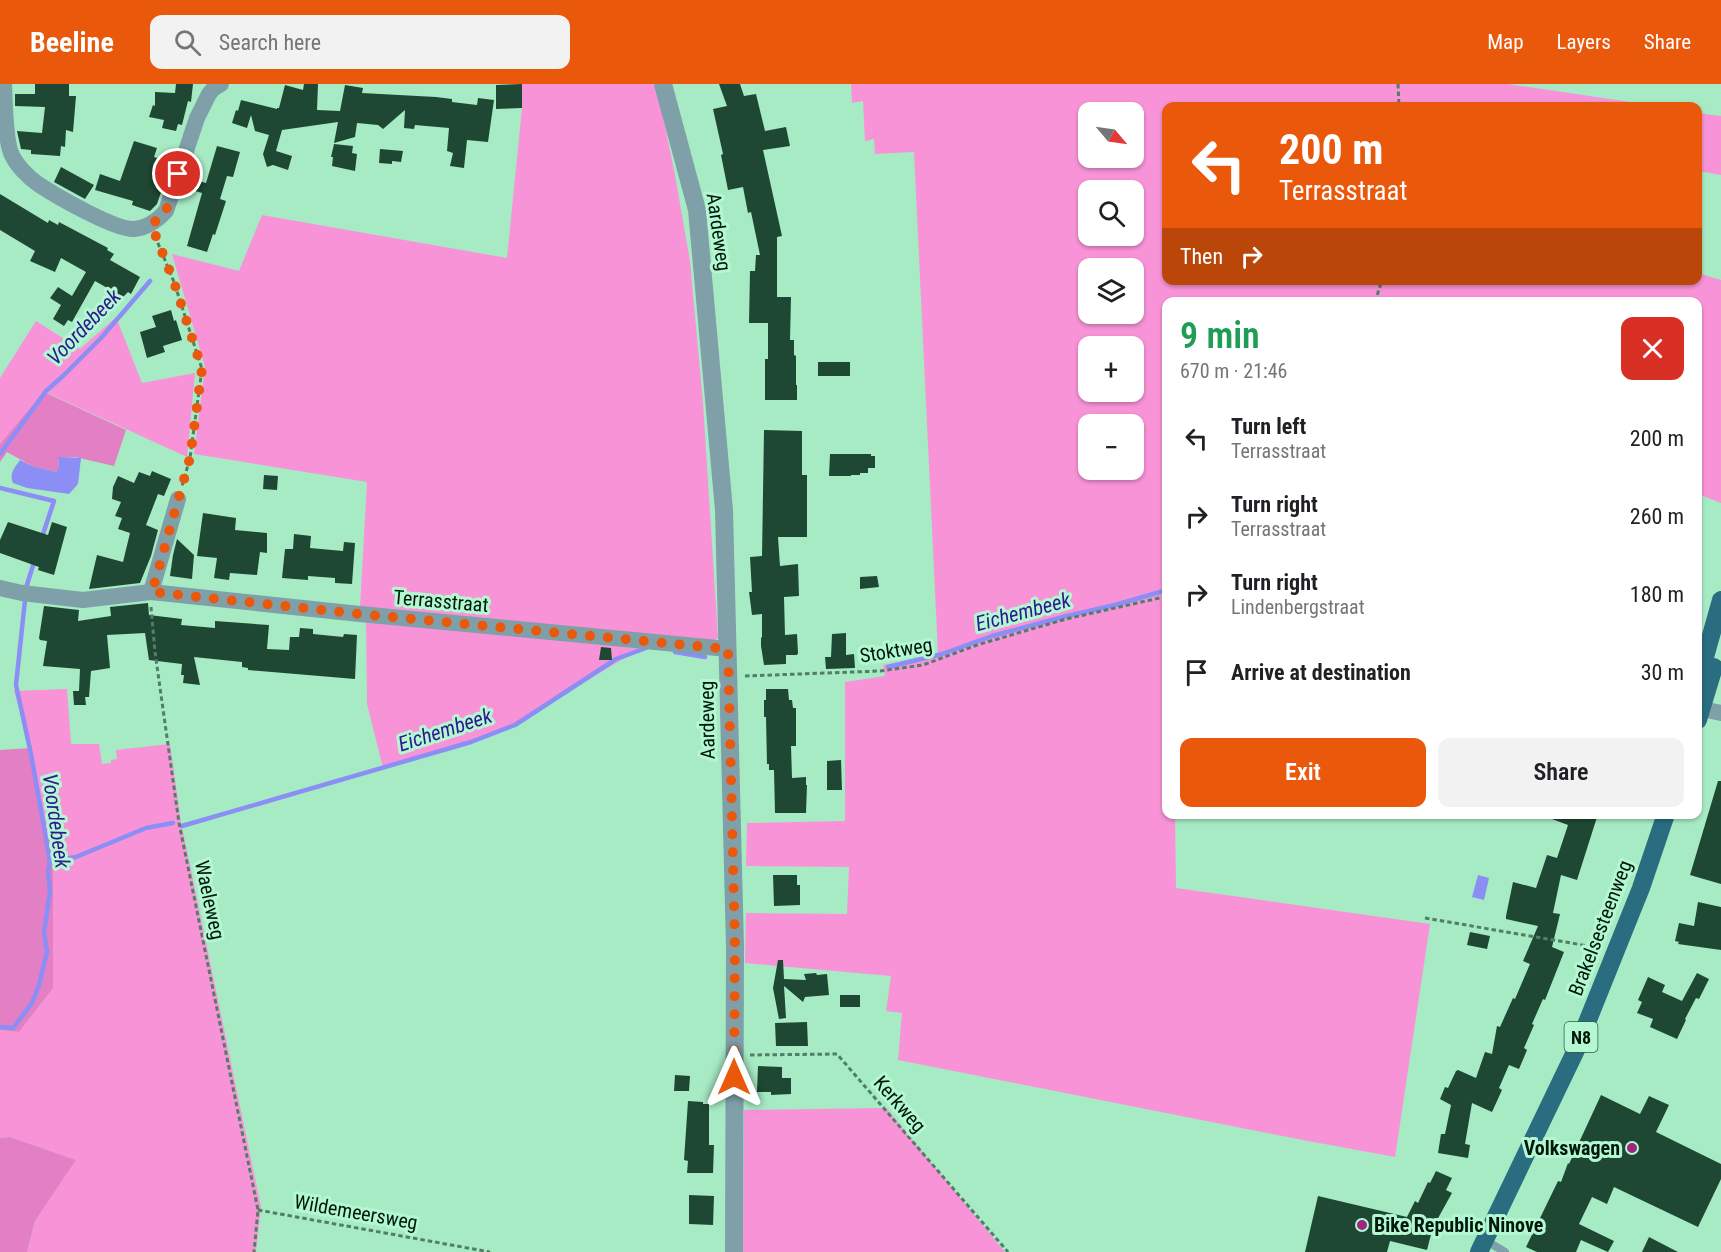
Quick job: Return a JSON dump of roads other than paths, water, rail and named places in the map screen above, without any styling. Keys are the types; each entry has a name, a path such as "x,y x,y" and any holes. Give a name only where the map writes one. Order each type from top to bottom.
{"main road":[{"path":"1702,668 1721,600"},
{"path":"1702,708 1721,640"},
{"name":"Brakelsesteenweg","path":"1478,1248 1607,949 1652,819"},
{"name":"Brakelsesteenweg","path":"1478,1248 1576,1050 1641,888 1664,819"}],"street":[{"path":"4,84 9,147 14,160 26,174 38,184 117,227 135,229 151,224 166,211 196,118 209,94 221,84"},
{"name":"Aardeweg","path":"663,84 697,210 724,510 734,935 734,1252"},
{"path":"152,592 178,499"},
{"name":"Terrasstraat","path":"0,588 22,593 83,600 152,592 728,649"},
{"path":"1702,715 1721,713"}],"lane":[{"path":"1478,1248 1504,1252"}],"water":[{"path":"58,457 81,458 78,484 69,494 27,488 13,483 12,474 20,460 32,466 56,472 59,467"},
{"path":"1478,875 1489,878 1484,900 1472,897"}],"waterway":[{"name":"Voordebeek","path":"0,454 46,391 101,338 150,281"},
{"name":"Voordebeek","path":"0,488 54,501 42,537"},
{"name":"Voordebeek","path":"26,588 35,559"},
{"name":"Eichembeek","path":"888,667 942,654 992,636 1162,591"},
{"name":"Voordebeek","path":"0,1027 13,1028 32,1003 47,952 44,932 50,891 48,873 50,861 16,685 25,600"},
{"name":"Eichembeek","path":"182,826 471,742 515,725 616,659 646,648"},
{"name":"Eichembeek","path":"675,652 705,657"},
{"name":"Eichembeek","path":"50,861 76,857 146,828 173,823"}],"place":[{"name":"Volkswagen","path":"1632,1148"},
{"name":"Bike Republic Ninove","path":"1362,1225"}]}
